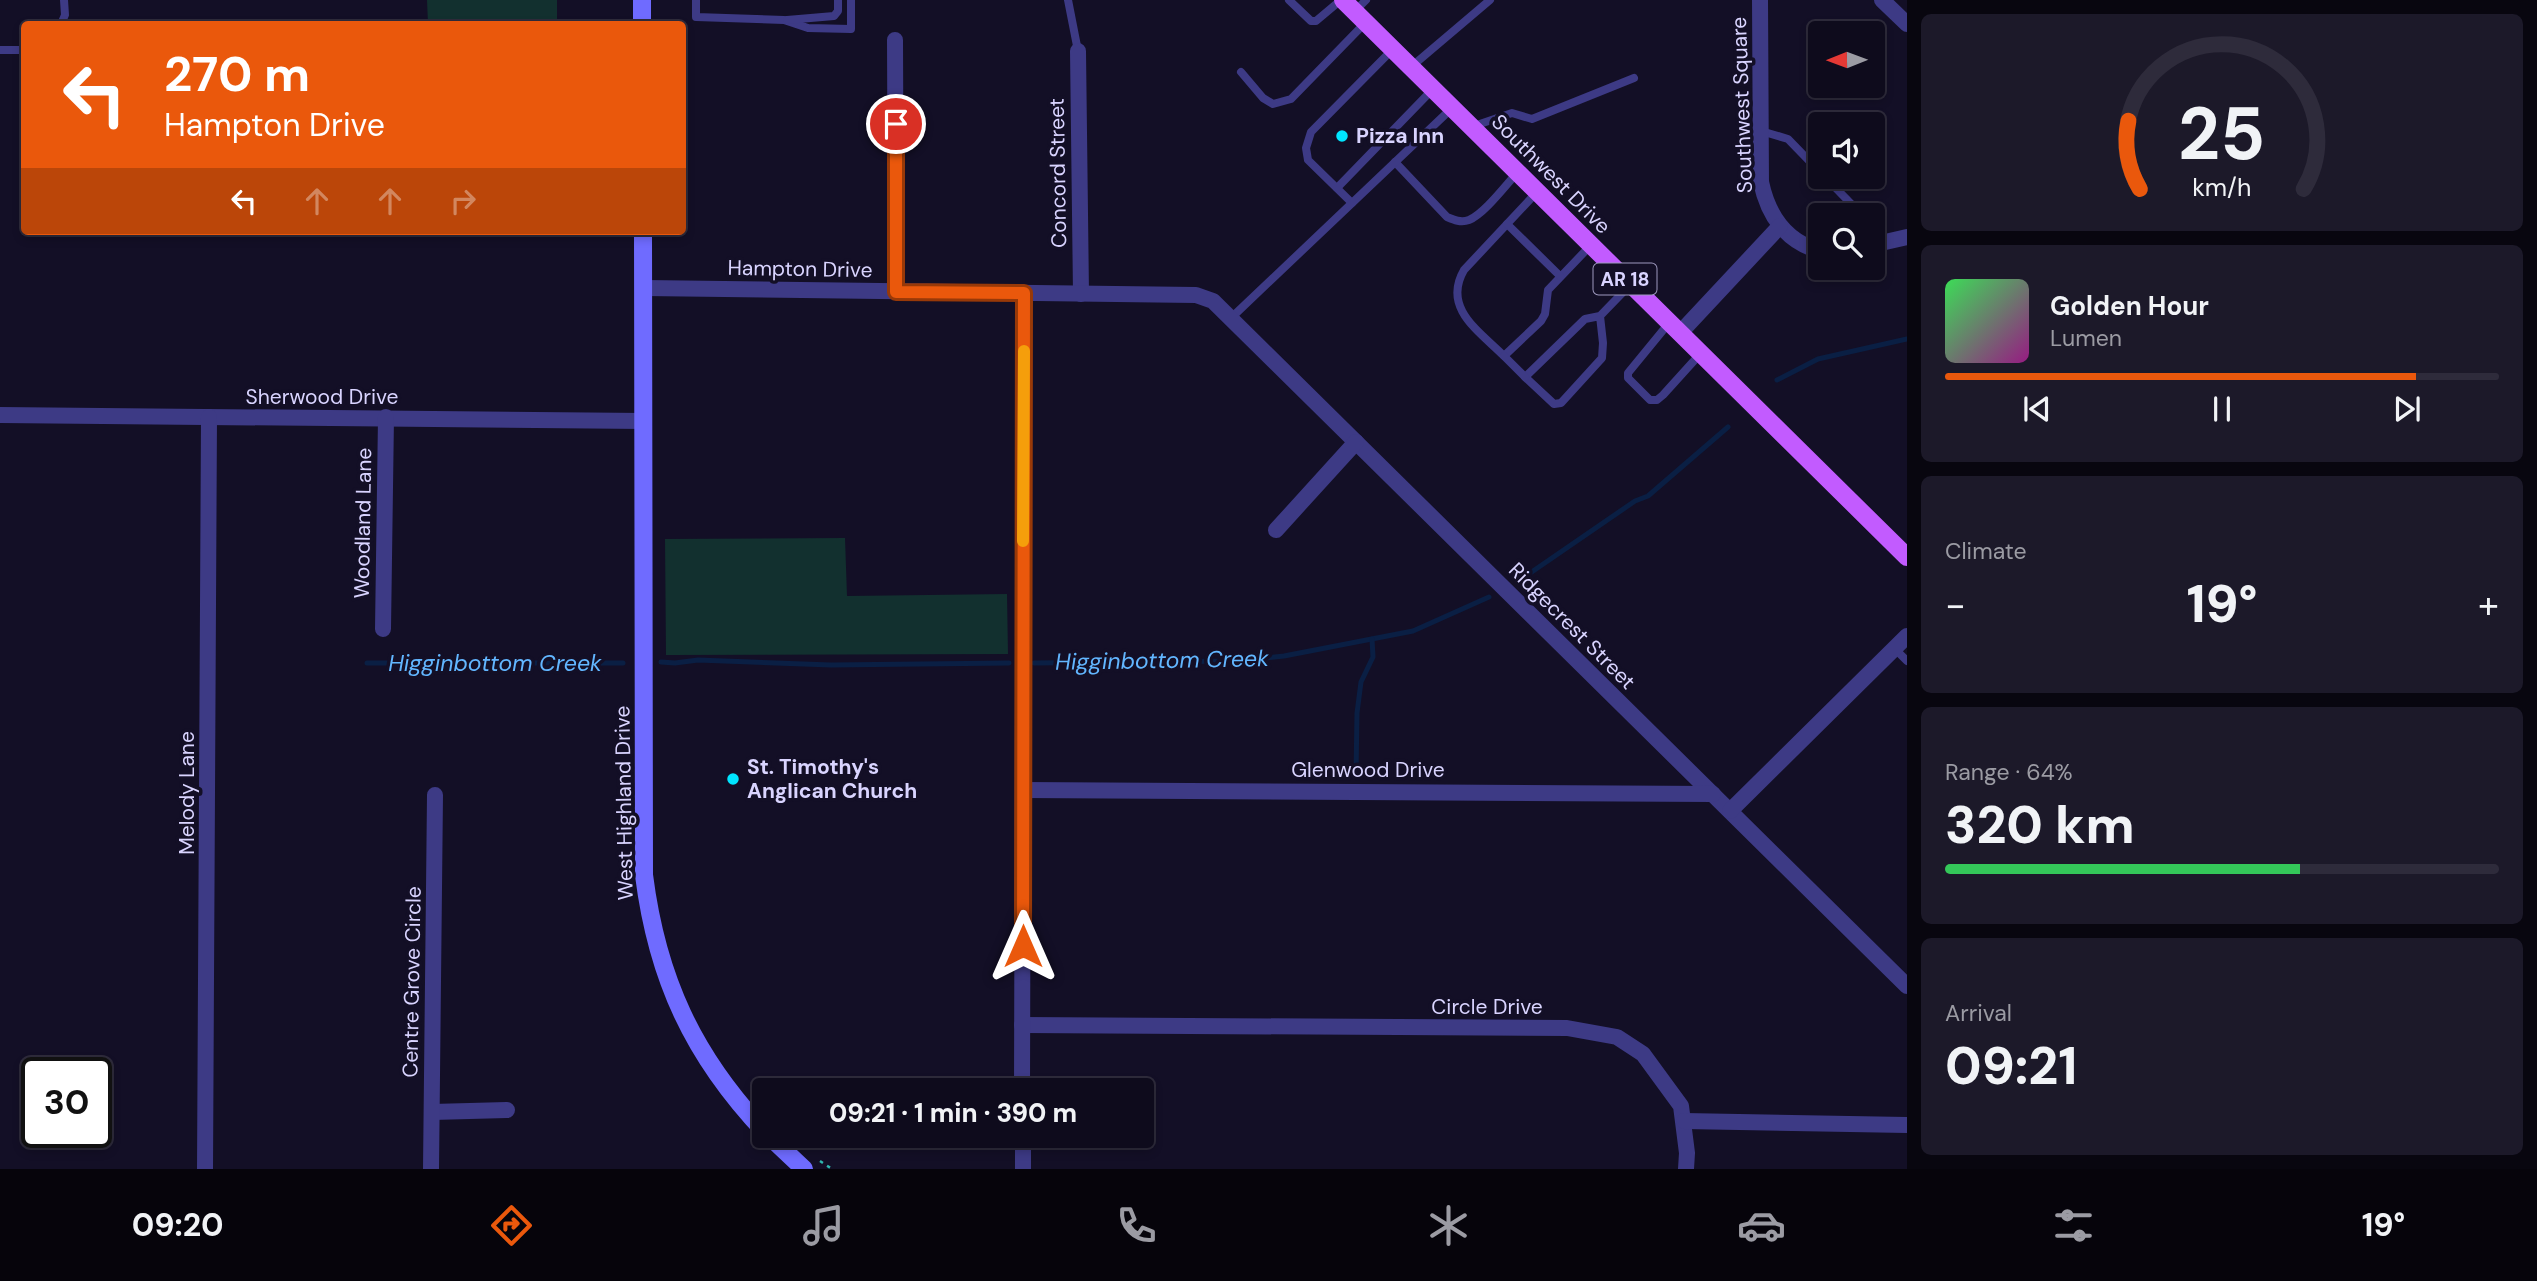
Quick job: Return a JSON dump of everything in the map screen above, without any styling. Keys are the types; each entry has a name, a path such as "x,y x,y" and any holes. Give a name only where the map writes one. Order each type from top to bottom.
{"main road":[{"name":"Southwest Drive","path":"1354,7 1517,173 1907,557"}],"street":[{"path":"642,0 642,21"},
{"name":"Southwest Square","path":"1760,0 1761,182 1764,199 1780,226"},
{"path":"1882,0 1907,24"},
{"path":"895,40 896,292"},
{"name":"Concord Street","path":"1078,51 1081,294"},
{"path":"1674,328 1780,226 1796,241 1808,246"},
{"name":"West Highland Drive","path":"643,235 644,875 648,911 663,969 686,1024 732,1095 752,1117"},
{"path":"1885,242 1907,237"},
{"name":"Hampton Drive","path":"644,288 1196,295 1206,298"},
{"path":"1023,1078 1024,293"},
{"name":"Ridgecrest Street","path":"1206,298 1356,442 1907,986"},
{"name":"Sherwood Drive","path":"0,415 644,421"},
{"name":"Melody Lane","path":"205,1169 209,417"},
{"name":"Woodland Lane","path":"383,629 386,417"},
{"path":"1276,530 1356,442"},
{"path":"1730,811 1907,636"},
{"name":"Glenwood Drive","path":"1023,790 1713,794"},
{"name":"Centre Grove Circle","path":"431,1169 435,795"},
{"name":"Circle Drive","path":"1022,1025 1567,1028 1616,1037 1643,1054 1681,1106 1684,1121"},
{"path":"432,1112 507,1110"},
{"path":"1686,1169 1684,1121 1907,1125"},
{"path":"782,1148 804,1169"},
{"path":"1023,1148 1023,1169"}],"lane":[{"path":"62,21 65,0"},
{"path":"696,0 696,17 784,20 834,16 838,11 838,0"},
{"path":"784,20 808,28 851,29 851,0"},
{"path":"1068,0 1078,51"},
{"path":"1289,0 1311,22 1354,7"},
{"path":"1411,67 1490,0"},
{"path":"1241,72 1263,98 1273,104 1291,99 1354,7"},
{"path":"1352,203 1308,160 1306,148 1311,132 1393,49"},
{"path":"0,50 21,50"},
{"path":"1471,127 1512,113 1532,119 1634,78"},
{"path":"1337,188 1433,89"},
{"path":"1230,319 1452,108"},
{"path":"1761,131 1788,139 1808,160"},
{"path":"1395,162 1447,217 1467,222 1517,173"},
{"path":"1837,189 1850,203"},
{"path":"1537,192 1464,270 1457,282 1457,294 1464,317 1554,404 1561,403 1602,358 1600,316"},
{"path":"1507,225 1560,276"},
{"path":"1504,356 1541,321 1545,314 1548,290 1591,246"},
{"path":"1525,377 1585,318 1600,316 1630,285"},
{"path":"1674,328 1628,373 1628,378 1650,400 1657,400 1663,395 1701,353"},
{"path":"1895,649 1907,661"}],"green space":[{"path":"427,0 557,0 557,21 428,21"},
{"path":"845,538 847,596 1007,594 1008,654 666,655 665,539"}],"waterway":[{"name":"Higginbottom Creek","path":"1777,380 1818,359 1907,339"},
{"name":"Higginbottom Creek","path":"1517,582 1635,501 1648,496 1728,427"},
{"name":"Higginbottom Creek","path":"1034,663 1236,661 1284,656 1413,631 1489,597"},
{"path":"1356,775 1357,713 1361,682 1373,657 1372,639"},
{"name":"Higginbottom Creek","path":"661,662 698,660 831,665 1009,663"},
{"name":"Higginbottom Creek","path":"367,663 623,663"}],"slow traffic":[{"path":"1023,541 1024,351"}],"place":[{"name":"Pizza Inn","path":"1342,136"},
{"name":"St. Timothy's Anglican Church","path":"733,779"}],"route":[{"path":"896,124 896,292 1024,293 1023,946"}]}
